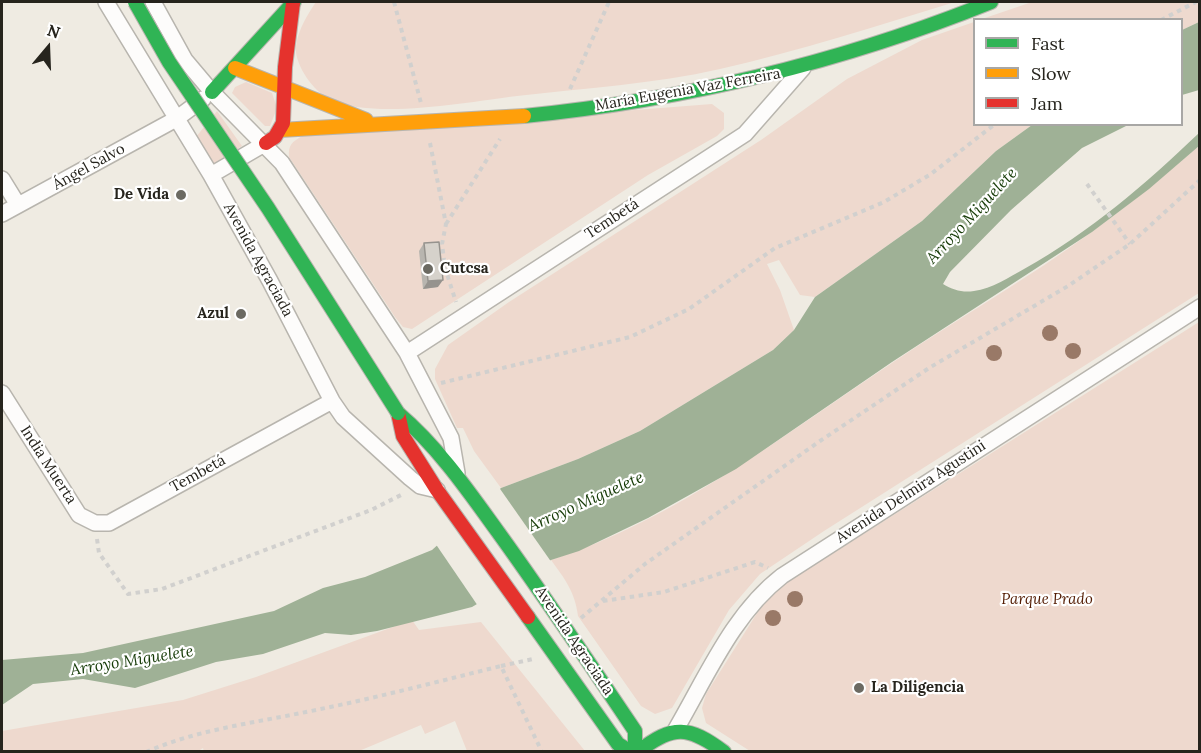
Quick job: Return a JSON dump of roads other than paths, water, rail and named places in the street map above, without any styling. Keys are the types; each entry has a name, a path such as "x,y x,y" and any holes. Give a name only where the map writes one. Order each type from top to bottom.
{"main road":[{"name":"Avenida Agraciada","path":"135,2 169,62 268,208 398,413 420,430 458,476 539,588 635,731 635,752 618,744 516,603 437,490 403,436 398,413"},
{"path":"212,92 293,2"},
{"path":"266,143 280,130 293,2"},
{"name":"María Eugenia Vaz Ferreira","path":"280,130 517,116 712,88 803,68 892,42 991,2"},
{"name":"María Eugenia Vaz Ferreira","path":"235,68 373,123"},
{"path":"635,752 656,735 676,729 702,737 724,752"}],"street":[{"name":"Avenida Agraciada","path":"106,2 211,175 270,281 332,401 343,417 420,486 437,490"},
{"name":"Avenida Agraciada","path":"153,2 185,60 212,92 266,143 282,163 406,353 451,438 458,476"},
{"name":"Tembetá","path":"406,353 746,134 803,68"},
{"name":"Ángel Salvo","path":"2,214 176,119 212,92"},
{"path":"211,175 266,143"},
{"path":"2,179 18,206"},
{"name":"Avenida Delmira Agustini","path":"676,729 748,607 782,576 1200,307"},
{"name":"India Muerta","path":"2,393 79,515 95,523"},
{"name":"Tembetá","path":"95,523 109,523 332,401"}],"water":[{"path":"1199,22 1199,90 1183,95 1183,30"},
{"name":"Arroyo Miguelete","path":"1031,126 1126,126 1082,148 1011,210 950,272 943,284 958,290 970,292 987,288 1073,239 1137,189 1199,133 1199,146 1149,189 1092,232 892,362 736,469 648,518 579,551 551,560 472,607 377,631 351,635 325,633 263,654 216,662 135,688 83,679 33,684 2,705 2,660 83,653 274,611 323,588 365,577 432,550 501,488 578,459 640,431 773,350 794,330 815,297 922,221 996,151"}],"place":[{"name":"De Vida","path":"181,195"},
{"name":"Cutcsa","path":"428,269"},
{"name":"Azul","path":"241,314"},
{"name":"La Diligencia","path":"859,688"}],"park label":[{"name":"Parque Prado","path":"1047,600"}]}
